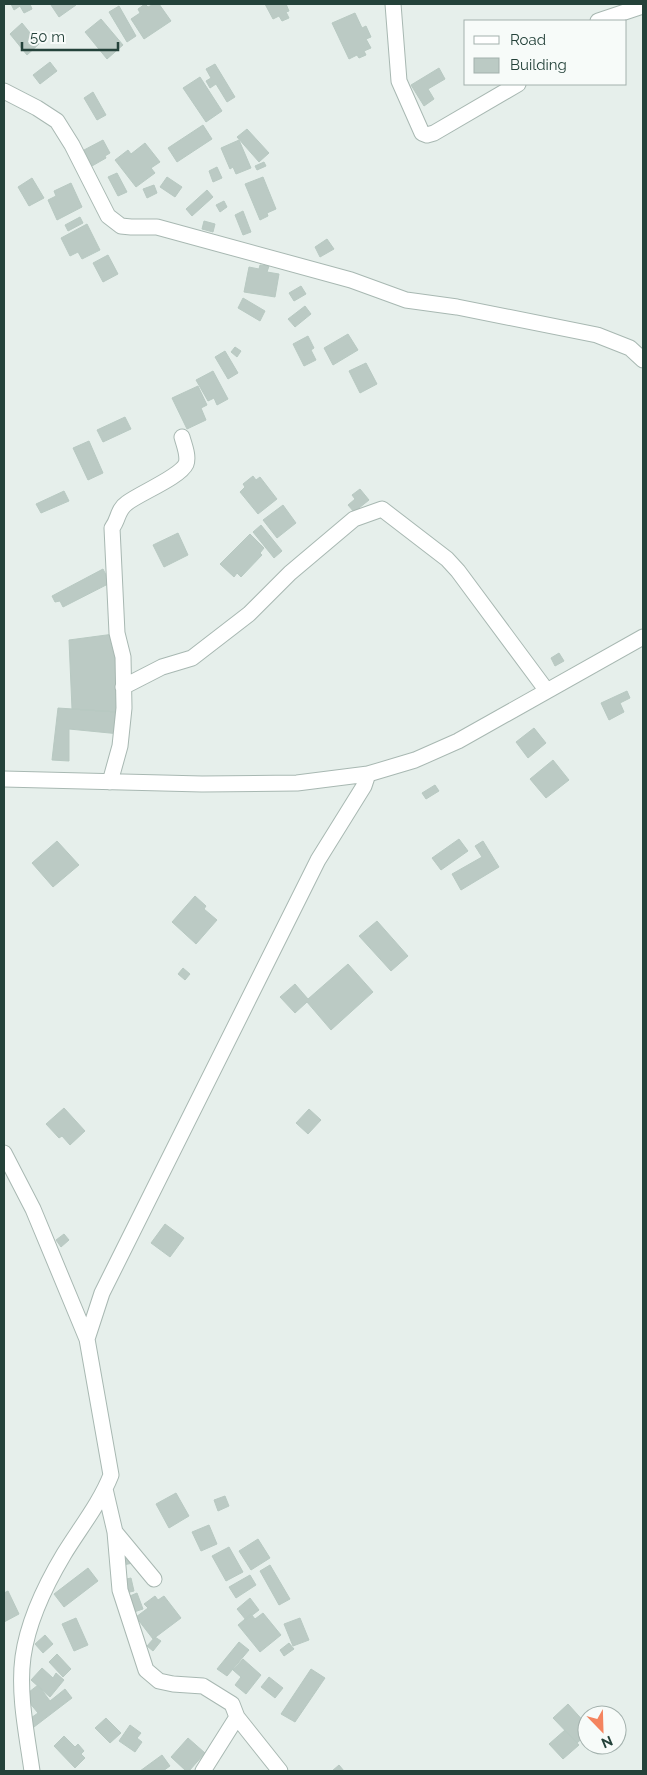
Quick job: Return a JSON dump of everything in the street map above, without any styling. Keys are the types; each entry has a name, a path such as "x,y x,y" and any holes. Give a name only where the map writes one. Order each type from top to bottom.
{"street":[{"path":"393,4 399,81 422,133 427,135 434,133 516,85"},
{"path":"601,20 643,6"},
{"path":"4,91 57,121 72,145 108,216 122,226 157,227 351,280 406,300 457,307 597,335 630,348 643,360"},
{"path":"110,782 120,746 124,708 122,687 123,657 117,633 112,528 117,522 119,510 128,502 180,472 186,463 187,454 182,437"},
{"path":"122,687 162,667 192,658 249,614 290,574 354,519 382,509 447,559 458,571 547,691"},
{"path":"4,779 202,784 297,783 368,774 415,760 458,741 643,637"},
{"path":"87,1339 102,1293 318,860 364,786 368,774"},
{"path":"4,1153 33,1209 87,1339 111,1475 105,1489 63,1555 40,1600 28,1638 23,1657 23,1702 32,1771"},
{"path":"105,1489 115,1532 120,1590 146,1670 159,1681 203,1686 232,1704 237,1717 280,1771"},
{"path":"115,1532 154,1579"},
{"path":"203,1771 237,1717"}],"building":[{"path":"11,4 30,4 32,9 24,13 20,6 14,10"},
{"path":"52,4 75,4 76,5 59,17"},
{"path":"145,4 148,7 159,4 171,21 144,39 131,19 140,13 138,9"},
{"path":"265,4 286,4 289,11 286,12 289,18 282,21 279,16 273,19"},
{"path":"119,6 136,36 127,42 109,12"},
{"path":"355,13 362,28 366,26 371,37 366,39 371,48 364,51 366,55 359,58 357,55 349,59 332,23"},
{"path":"101,19 123,45 107,59 85,32"},
{"path":"22,23 39,44 27,55 10,34"},
{"path":"50,62 57,71 40,84 33,75"},
{"path":"215,64 235,97 227,102 216,84 210,88 206,81 211,78 206,69"},
{"path":"439,68 445,79 428,89 434,99 424,106 411,85"},
{"path":"200,77 222,111 206,122 183,88"},
{"path":"93,92 106,115 97,120 84,98"},
{"path":"203,125 212,139 177,162 168,148"},
{"path":"247,129 269,153 259,162 237,137"},
{"path":"103,140 110,153 105,156 106,158 92,166 84,150"},
{"path":"239,140 251,168 236,174 233,167 230,169 221,148"},
{"path":"145,143 160,162 151,168 155,173 136,187 115,160 128,150 131,154"},
{"path":"264,162 266,166 257,170 255,166"},
{"path":"217,167 222,178 213,182 209,171"},
{"path":"117,173 127,192 118,196 108,177"},
{"path":"167,177 182,187 175,197 160,187"},
{"path":"263,177 276,209 267,213 268,216 260,220 245,184"},
{"path":"32,178 44,198 29,206 18,187"},
{"path":"71,183 82,207 57,220 48,200 56,196 54,191"},
{"path":"154,185 157,193 147,198 143,189"},
{"path":"207,190 213,197 192,216 186,209"},
{"path":"224,201 227,207 220,212 216,205"},
{"path":"243,211 251,232 243,235 235,215"},
{"path":"80,217 83,223 68,231 65,225"},
{"path":"204,221 215,224 213,232 202,229"},
{"path":"87,224 100,250 82,259 78,252 70,256 61,238"},
{"path":"327,239 334,249 320,257 315,247"},
{"path":"108,255 118,274 103,282 93,263"},
{"path":"260,265 269,266 267,272 279,274 275,297 244,292 249,267 259,269"},
{"path":"301,286 306,294 294,301 289,293"},
{"path":"243,298 265,311 260,321 238,308"},
{"path":"305,306 311,314 295,327 288,319"},
{"path":"348,334 358,350 333,365 324,348"},
{"path":"308,336 314,348 311,350 316,360 304,366 293,344"},
{"path":"235,347 241,351 237,357 231,352"},
{"path":"225,351 238,373 228,379 215,357"},
{"path":"366,363 377,384 360,393 349,371"},
{"path":"213,371 228,399 217,405 214,398 208,401 196,380"},
{"path":"198,386 207,405 201,408 206,420 187,429 172,398"},
{"path":"125,417 131,429 103,442 97,430"},
{"path":"89,441 103,473 88,480 73,448"},
{"path":"253,476 256,480 260,477 277,499 258,514 240,492 245,487 243,484"},
{"path":"360,489 369,500 354,512 348,505 355,499 352,495"},
{"path":"64,491 69,501 41,513 36,504"},
{"path":"283,505 296,523 277,538 263,520"},
{"path":"261,525 282,551 274,558 253,532"},
{"path":"178,533 188,555 164,567 153,545"},
{"path":"250,534 264,548 260,553 262,555 241,577 237,573 234,577 220,564"},
{"path":"103,569 110,583 63,607 60,601 55,602 52,596"},
{"path":"114,634 117,712 72,709 69,640"},
{"path":"559,653 564,661 555,666 551,658"},
{"path":"627,691 630,698 620,703 624,712 609,720 601,703"},
{"path":"58,708 117,712 120,734 69,729 69,761 52,760"},
{"path":"534,728 546,743 528,758 516,742"},
{"path":"553,760 569,780 546,798 530,779"},
{"path":"435,785 439,791 426,799 422,793"},
{"path":"459,839 468,851 441,870 432,858"},
{"path":"57,841 79,865 53,887 32,863"},
{"path":"483,841 499,867 461,890 452,874 482,857 475,846"},
{"path":"195,896 206,906 204,909 217,920 196,944 172,922"},
{"path":"377,921 408,956 391,971 359,936"},
{"path":"348,964 373,992 331,1030 307,1002 295,1013 280,997 295,984 308,999"},
{"path":"183,968 190,974 185,980 178,974"},
{"path":"64,1108 85,1131 70,1145 62,1136 59,1138 46,1124"},
{"path":"309,1109 321,1120 308,1134 296,1123"},
{"path":"165,1224 184,1238 170,1257 151,1243"},
{"path":"64,1234 69,1240 61,1247 56,1240"},
{"path":"176,1493 189,1516 169,1528 156,1504"},
{"path":"225,1496 229,1506 218,1511 214,1500"},
{"path":"209,1525 217,1544 201,1551 192,1532"},
{"path":"258,1539 270,1558 251,1570 239,1551"},
{"path":"229,1547 243,1572 226,1581 212,1556"},
{"path":"132,1552 133,1563 123,1565 122,1553"},
{"path":"270,1565 290,1599 279,1605 260,1571"},
{"path":"88,1568 98,1581 64,1607 54,1594"},
{"path":"250,1575 256,1585 236,1598 229,1587"},
{"path":"131,1578 134,1591 126,1593 122,1580"},
{"path":"8,1591 19,1614 4,1622 4,1593"},
{"path":"137,1593 143,1609 131,1613 125,1598"},
{"path":"155,1596 158,1600 164,1596 181,1618 153,1639 136,1617 148,1608 144,1604"},
{"path":"250,1598 259,1610 246,1620 237,1609"},
{"path":"263,1613 281,1635 260,1652 238,1625 251,1614 255,1619"},
{"path":"76,1618 88,1645 74,1651 62,1624"},
{"path":"300,1618 309,1640 293,1646 284,1624"},
{"path":"45,1635 53,1644 43,1653 35,1644"},
{"path":"155,1637 161,1641 153,1651 147,1646"},
{"path":"239,1642 249,1650 227,1676 217,1669"},
{"path":"289,1643 294,1649 284,1656 280,1650"},
{"path":"57,1654 71,1669 63,1677 49,1662"},
{"path":"243,1659 261,1675 246,1694 235,1685 241,1677 233,1670"},
{"path":"42,1668 53,1678 56,1673 64,1680 50,1697 31,1680"},
{"path":"311,1669 325,1678 295,1722 281,1714"},
{"path":"269,1677 283,1688 275,1698 261,1687"},
{"path":"38,1685 50,1701 65,1689 72,1698 34,1727 28,1720 38,1713 24,1696"},
{"path":"568,1704 577,1714 577,1743 553,1718"},
{"path":"106,1718 121,1733 110,1743 95,1728"},
{"path":"130,1725 141,1733 137,1738 142,1742 135,1752 119,1741"},
{"path":"565,1730 577,1743 577,1747 563,1759 549,1744"},
{"path":"64,1736 75,1747 78,1744 84,1751 81,1754 85,1758 75,1768 54,1746"},
{"path":"188,1738 205,1753 189,1771 186,1771 171,1757"},
{"path":"162,1755 170,1766 163,1771 140,1771"},
{"path":"339,1765 344,1771 332,1771"}]}
